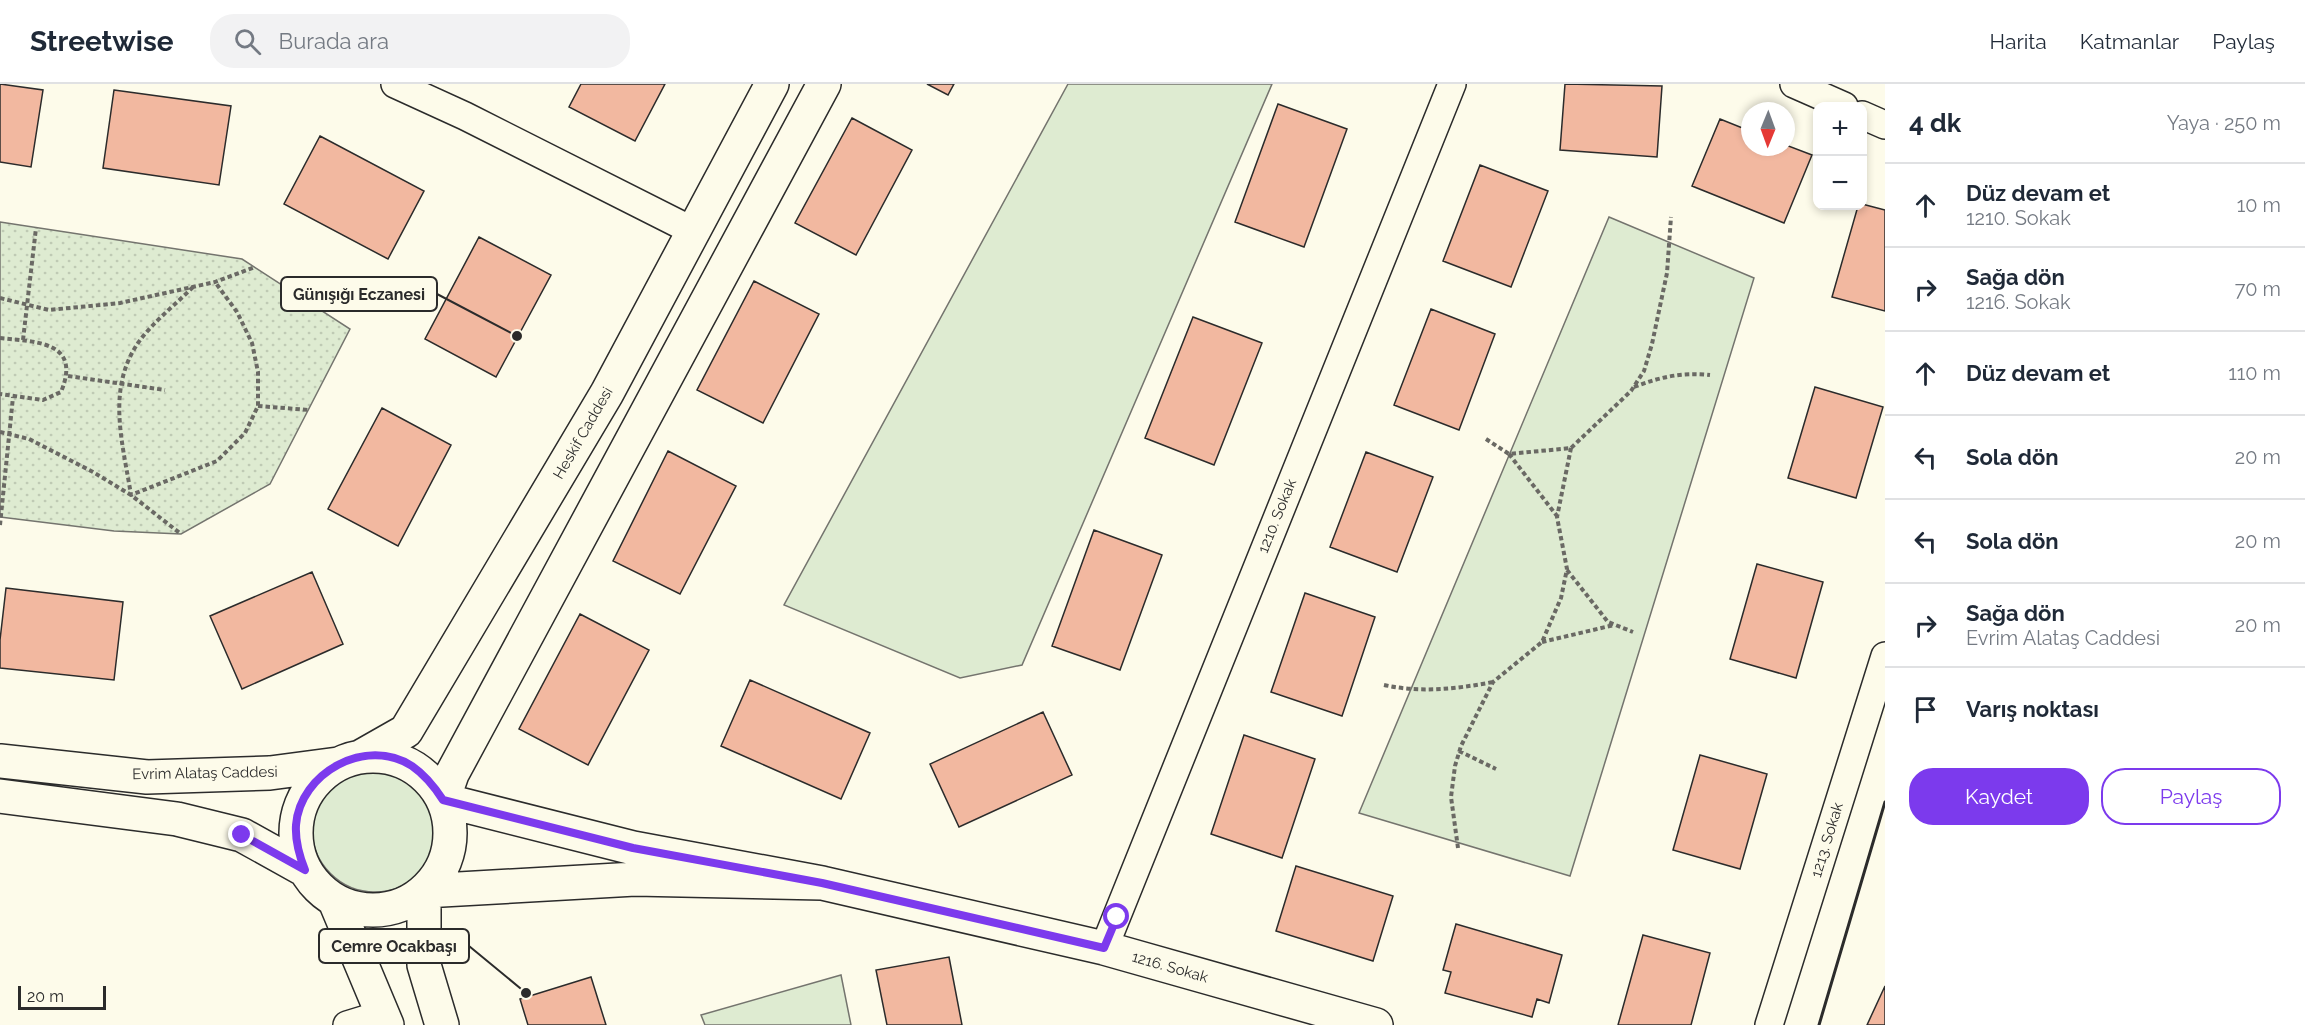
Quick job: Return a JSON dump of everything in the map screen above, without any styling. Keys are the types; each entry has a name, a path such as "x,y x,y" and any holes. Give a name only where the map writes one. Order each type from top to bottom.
{"main road":[{"name":"Heskif Caddesi","path":"350,760 406,731 607,393 772,84"},
{"path":"443,800 452,774 824,84"},
{"path":"387,757 410,764 429,779 443,800 450,824 449,848 440,872 424,891 404,904 381,910 357,908 336,901 318,887 305,870 297,849 296,824 303,799 318,778 350,760 387,757"},
{"name":"Evrim Alataş Caddesi","path":"0,760 147,777 270,773 350,760"},
{"path":"0,796 177,819 242,835 305,870"},
{"path":"443,800 633,848 822,883"},
{"path":"424,891 635,879 822,883"},
{"name":"1216. Sokak","path":"822,883 1104,948 1376,1025"},
{"path":"424,891 424,965 442,1025"},
{"path":"336,901 385,1019"}],"street":[{"path":"395,84 465,116 693,231"},
{"name":"1210. Sokak","path":"1104,948 1452,84"},
{"path":"1794,84 1835,102"},
{"path":"1867,117 1885,125"},
{"name":"1213. Sokak","path":"1769,1025 1885,656"},
{"path":"347,1025 385,1019"}],"path":[{"path":"1542,642 1561,598 1567,569 1557,517 1571,448 1633,387 1644,370 1667,273 1671,217"},
{"path":"23,340 36,228"},
{"path":"0,298 50,310 120,303 215,282 255,267"},
{"path":"131,495 217,461 245,433 258,406 258,372 252,343 237,312 215,282"},
{"path":"131,495 118,408 120,384 138,342 193,287"},
{"path":"0,338 53,346 63,357 68,376 61,392 43,400 0,394"},
{"path":"1633,387 1689,372 1710,375"},
{"path":"68,376 165,390"},
{"path":"0,525 13,397"},
{"path":"258,406 309,410"},
{"path":"0,432 29,439 93,472 131,495 181,534"},
{"path":"1486,439 1509,454 1557,517"},
{"path":"1509,454 1571,448"},
{"path":"1567,569 1608,622 1633,632"},
{"path":"1458,848 1451,797 1455,766 1494,682 1542,642 1615,625"},
{"path":"1384,685 1421,690 1468,687 1494,682"},
{"path":"1460,751 1496,769"}],"green space":[{"path":"1068,84 1272,84 1022,665 960,678 784,605"},
{"path":"1609,217 1754,278 1570,876 1359,813"},
{"path":"0,222 242,259 350,329 270,484 181,534 114,531 0,517"},
{"path":"375,766 399,771 420,784 433,805 438,829 433,853 420,874 399,887 375,892 351,887 330,874 317,853 312,829 317,805 330,784 351,771"},
{"path":"841,975 851,1025 705,1025 701,1015"}],"building":[{"path":"0,84 43,90 31,167 0,162"},
{"path":"581,84 665,84 635,141 569,107"},
{"path":"927,84 954,84 948,95"},
{"path":"1565,84 1662,86 1657,157 1560,150"},
{"path":"114,90 231,106 219,185 103,168"},
{"path":"1278,104 1347,129 1304,247 1235,222"},
{"path":"852,118 912,150 856,255 795,223"},
{"path":"1720,119 1741,127 1741,156 1795,156 1795,148 1812,155 1784,223 1692,186"},
{"path":"320,136 424,191 388,259 284,204"},
{"path":"1480,165 1548,191 1511,287 1443,261"},
{"path":"1867,205 1885,210 1885,311 1832,297 1857,210 1867,210"},
{"path":"479,237 551,275 496,377 425,339"},
{"path":"754,281 819,314 763,423 697,390"},
{"path":"1431,309 1495,334 1459,430 1394,405"},
{"path":"1193,317 1262,343 1214,465 1145,438"},
{"path":"1815,387 1883,407 1856,498 1788,478"},
{"path":"382,408 451,445 398,546 328,509"},
{"path":"668,451 736,486 680,594 613,561"},
{"path":"1366,452 1433,477 1397,572 1330,547"},
{"path":"1094,530 1162,555 1120,670 1052,646"},
{"path":"1757,564 1823,582 1796,678 1730,659"},
{"path":"312,572 343,644 242,689 210,616"},
{"path":"6,588 123,602 114,680 0,668 0,640"},
{"path":"1305,593 1375,617 1342,716 1271,692"},
{"path":"580,614 649,650 588,765 519,729"},
{"path":"750,680 870,733 841,799 721,746"},
{"path":"1043,712 1072,775 959,827 930,764"},
{"path":"1244,735 1315,759 1282,858 1211,834"},
{"path":"1700,755 1767,774 1740,869 1673,850"},
{"path":"1296,866 1393,896 1373,961 1276,931"},
{"path":"1456,924 1562,955 1549,1003 1537,999 1532,1017 1445,993 1451,972 1443,970"},
{"path":"1643,935 1710,953 1691,1025 1618,1025"},
{"path":"949,957 962,1025 887,1025 876,970"},
{"path":"591,977 606,1025 528,1025 520,999"},
{"path":"1885,986 1885,1025 1867,1025"}],"wall":[{"path":"1819,1025 1885,802"}],"place":[{"name":"Günışığı Eczanesi","path":"517,336"},
{"name":"Cemre Ocakbaşı","path":"526,993"}],"route":[{"path":"242,835 305,870 297,849 296,824 303,799 318,778 338,764 362,756 387,757 410,764 429,779 443,800 633,848 822,883 1104,948 1117,917"}]}
